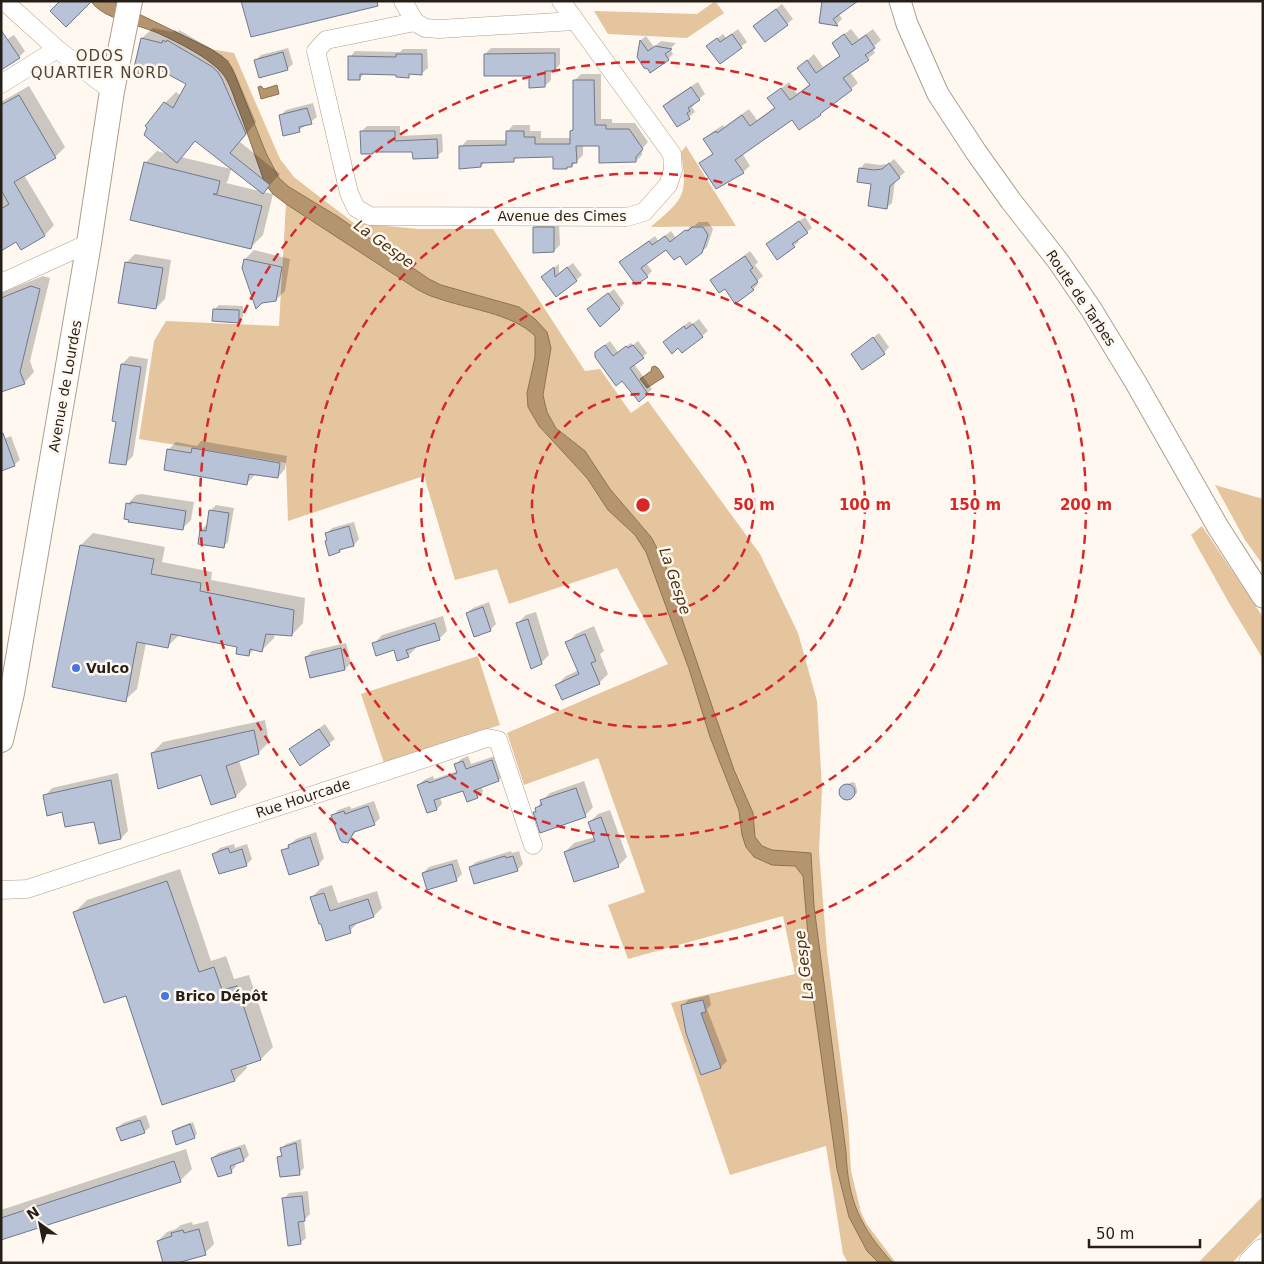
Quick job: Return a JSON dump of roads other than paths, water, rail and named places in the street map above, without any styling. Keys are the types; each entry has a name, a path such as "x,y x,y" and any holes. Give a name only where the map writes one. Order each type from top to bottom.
{"highway":[{"path":"1253,1263 1263,1253"}],"main road":[{"name":"Avenue de Lourdes","path":"1,740 12,693 89,243 112,90 130,1"}],"street":[{"path":"4,1 57,50 112,90"},
{"path":"403,1 415,22"},
{"path":"561,1 574,21"},
{"name":"Route de Tarbes","path":"900,1 938,94 1011,201 1058,261 1092,309 1218,527 1263,596"},
{"name":"Avenue des Cimes","path":"574,21 672,154 673,170 668,185 644,212 627,217 370,216 356,208 349,193 316,51 326,40 415,22 424,28 439,29 574,21"},
{"path":"1,84 57,50"},
{"path":"1,283 89,243"},
{"name":"Rue Hourcade","path":"1,890 28,889 487,738 498,740 534,846"}],"place":[{"name":"Vulco","path":"76,668"},
{"name":"Brico Dépôt","path":"165,996"}],"district":[{"name":"ODOS QUARTIER NORD","path":"100,64"}],"water label":[{"name":"La Gespe","path":"384,244"},
{"name":"La Gespe","path":"675,581"},
{"name":"La Gespe","path":"804,965"}]}
